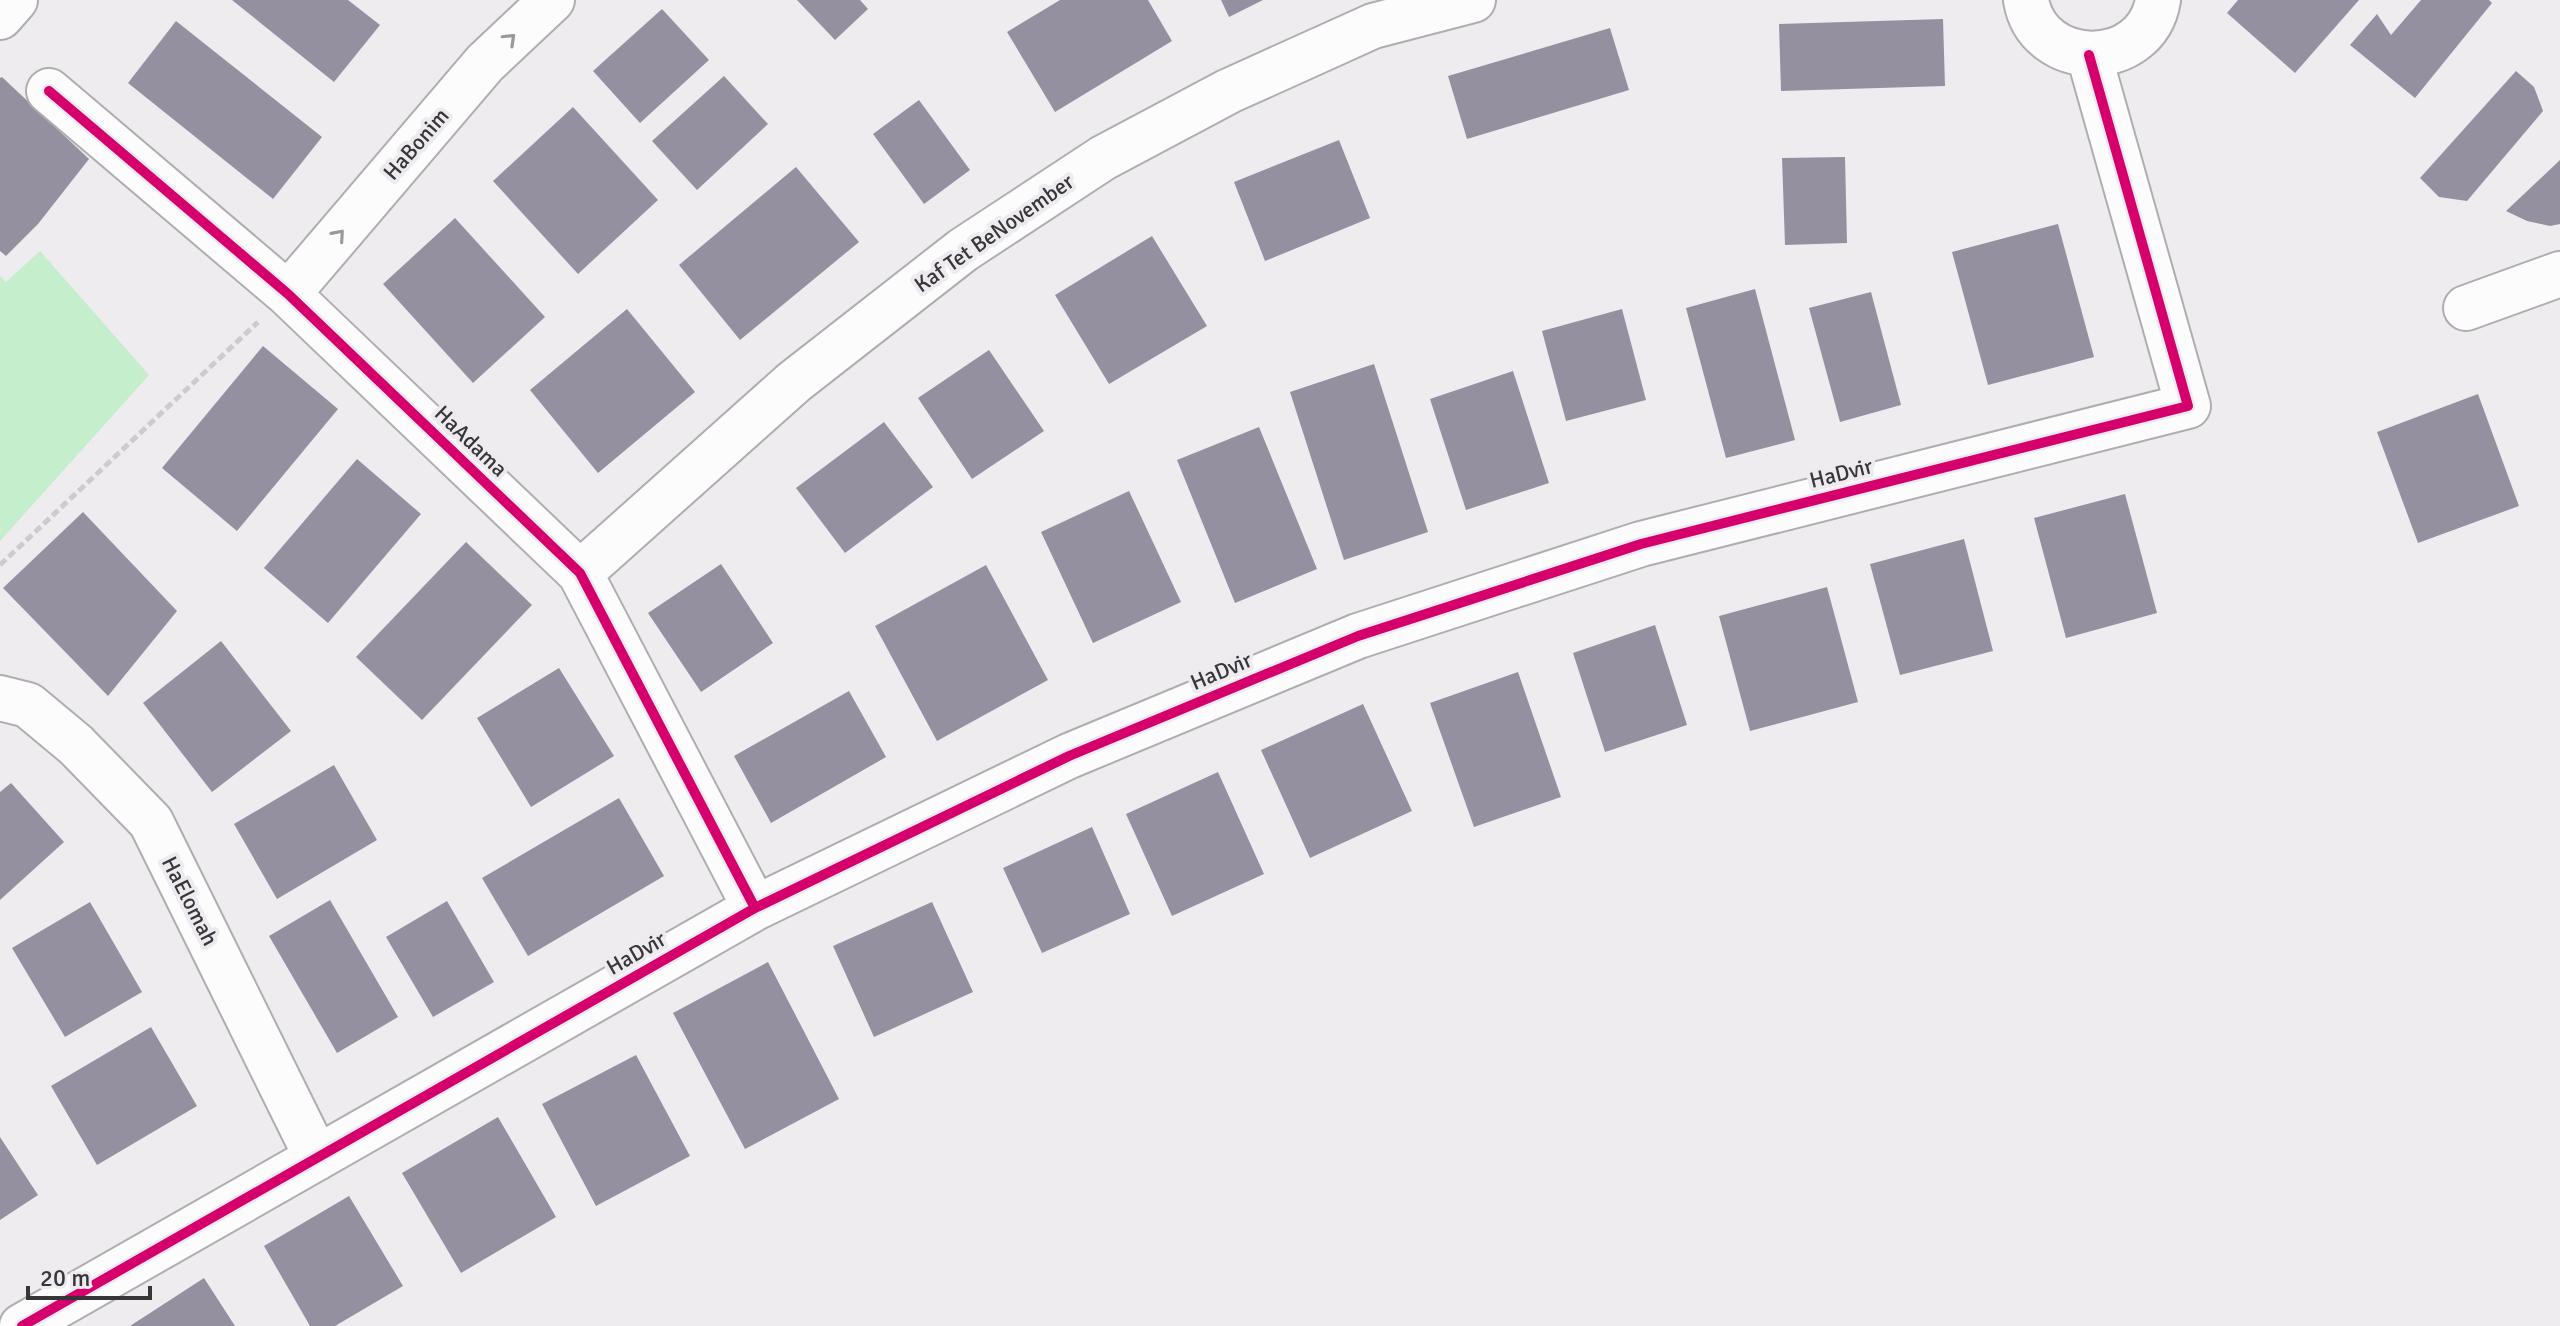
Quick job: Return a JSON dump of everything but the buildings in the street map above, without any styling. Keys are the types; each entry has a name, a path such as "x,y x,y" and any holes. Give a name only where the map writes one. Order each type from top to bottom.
{"street":[{"path":"0,17 15,0"},
{"name":"HaBonim","path":"288,294 485,63 552,0"},
{"name":"Kaf Tet BeNovember","path":"580,573 794,382 963,250 1103,158 1229,91 1373,26 1473,0"},
{"path":"2026,0 2039,30 2061,48 2089,55 2111,53 2132,42 2148,26 2158,0"},
{"name":"HaDvir","path":"22,1326 755,908 1069,756 1358,636 1641,544 2188,406 2089,55"},
{"name":"HaAdama","path":"49,91 288,294 580,573 755,908"},
{"path":"2466,308 2560,274"},
{"name":"HaElomah","path":"0,698 28,705 76,745 151,822 317,1158"}],"path":[{"path":"0,565 288,294"}],"green space":[{"path":"40,251 149,375 0,541 0,276 6,282"}],"cycle path":[{"path":"22,1326 755,908 1069,756 1358,636 1641,544 2188,406 2089,55"},
{"path":"49,91 288,294 580,573 755,908"}]}
